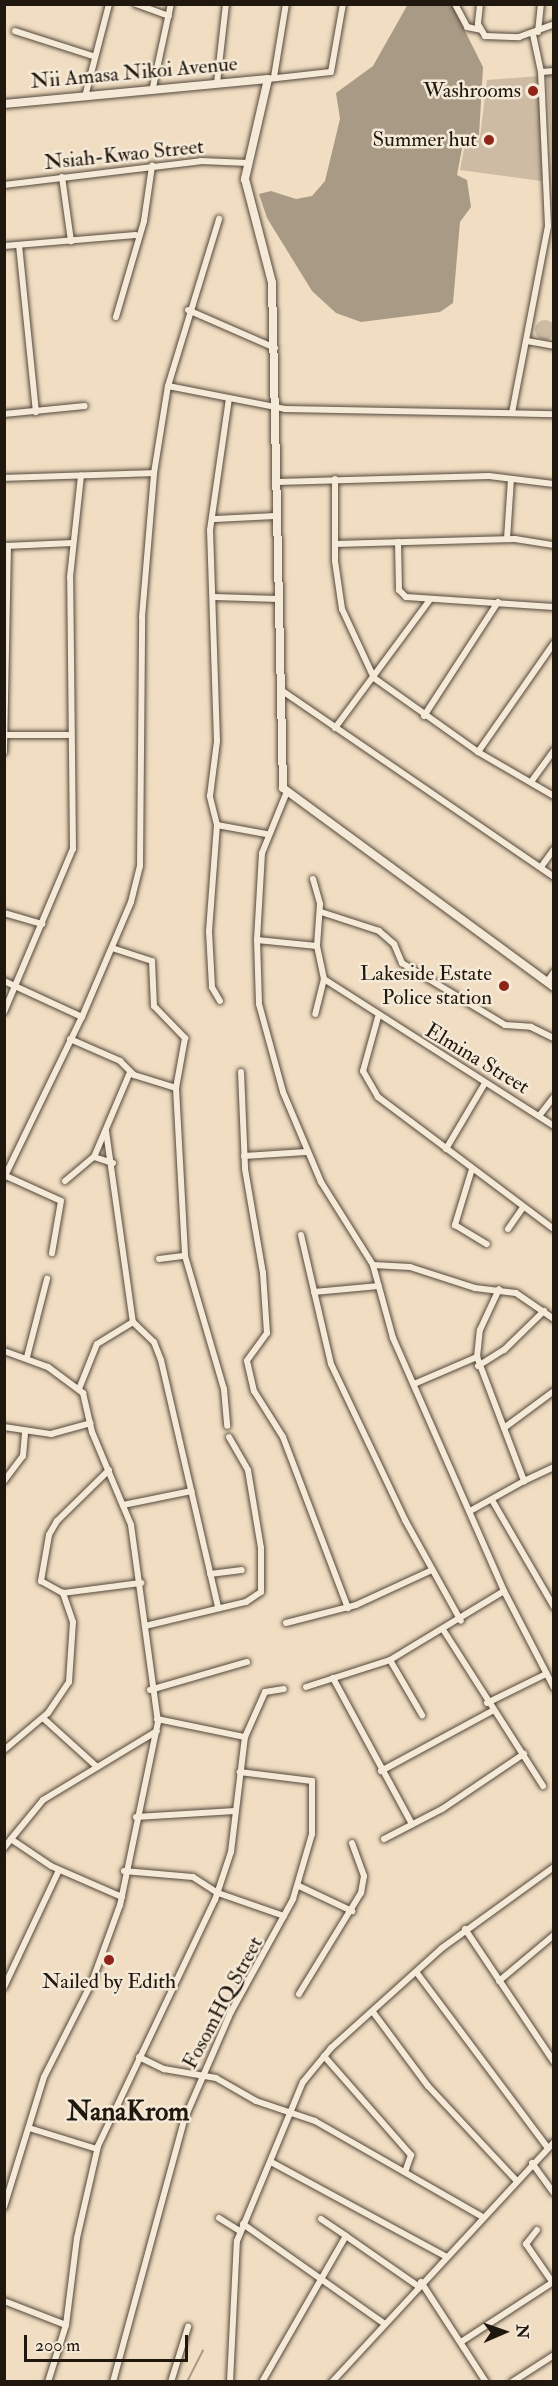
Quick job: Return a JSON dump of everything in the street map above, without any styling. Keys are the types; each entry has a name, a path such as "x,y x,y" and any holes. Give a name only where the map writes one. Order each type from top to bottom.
{"street":[{"path":"86,93 93,56 109,4"},
{"path":"136,4 169,16"},
{"path":"153,87 171,4"},
{"path":"217,83 226,4"},
{"path":"286,4 271,78 248,163 248,196 272,283 281,690 286,794 266,834 257,940 259,1004 306,1152 373,1265 386,1322 504,1592 550,1676 554,1688"},
{"path":"271,78 331,72 343,4"},
{"path":"455,4 467,27 483,33 535,33 554,24"},
{"path":"480,4 483,33"},
{"path":"512,412 548,226 541,72 535,33 541,4"},
{"path":"15,31 93,56"},
{"path":"541,72 554,71"},
{"name":"Nii Amasa Nikoi Avenue","path":"4,104 86,93 271,78"},
{"name":"Nsiah-Kwao Street","path":"4,185 152,166 248,163"},
{"path":"116,316 136,235 144,221 152,166"},
{"path":"62,177 71,241"},
{"path":"52,1253 61,1201 5,1177 82,1017 112,948 142,857 142,617 154,474 168,386 188,310 219,219"},
{"path":"4,246 136,235"},
{"path":"19,245 36,412"},
{"path":"188,310 275,348"},
{"path":"527,341 554,346"},
{"path":"168,386 274,407 554,414"},
{"path":"220,1001 212,987 209,931 210,854 217,825 210,796 217,741 213,519 229,398"},
{"path":"4,414 85,406"},
{"path":"4,478 154,474"},
{"path":"4,1012 73,849 68,735 73,543 81,476"},
{"path":"277,482 335,479 511,479 554,484"},
{"path":"335,479 335,544 349,633 374,678 424,716 478,752 554,796"},
{"path":"507,539 511,479"},
{"path":"213,519 277,516"},
{"path":"335,544 507,539 554,545"},
{"path":"398,542 401,594 429,601 498,602 554,607"},
{"path":"4,752 6,546 73,543"},
{"path":"214,597 279,599"},
{"path":"335,728 429,601"},
{"path":"424,716 498,602"},
{"path":"478,752 554,643"},
{"path":"281,690 554,877"},
{"path":"5,735 68,735"},
{"path":"531,782 554,750"},
{"path":"286,794 550,984 554,972"},
{"path":"217,825 266,834"},
{"path":"541,867 554,849"},
{"path":"313,879 321,912 317,946 324,979 315,1014"},
{"path":"321,912 379,931 394,944 402,963 505,1025 531,1027 554,1038"},
{"path":"4,913 42,924"},
{"path":"257,940 317,946"},
{"path":"112,948 154,965 154,1006 184,1038 176,1088 185,1256 224,1389 226,1426"},
{"name":"Elmina Street","path":"324,979 378,1017 554,1126"},
{"path":"4,981 82,1017"},
{"path":"378,1017 364,1063 366,1079 378,1097 522,1209 553,1228"},
{"path":"70,1039 130,1072 176,1088"},
{"path":"65,1181 94,1157 130,1072"},
{"path":"241,1072 244,1156 263,1273 267,1333 262,1346 249,1351 249,1372 257,1397 283,1437 348,1608"},
{"path":"446,1149 485,1083"},
{"path":"539,1116 554,1097"},
{"path":"106,1131 113,1163 133,1322 154,1342 161,1360 218,1607"},
{"path":"244,1156 306,1152"},
{"path":"94,1157 113,1163"},
{"path":"472,1168 455,1225 487,1244"},
{"path":"508,1229 522,1209"},
{"path":"301,1235 331,1364 432,1570 461,1621"},
{"path":"159,1259 185,1256"},
{"path":"373,1265 410,1267 516,1293 554,1319"},
{"path":"27,1357 47,1279"},
{"path":"314,1292 379,1286"},
{"path":"499,1289 480,1330 478,1366 524,1481"},
{"path":"478,1366 504,1350 544,1311"},
{"path":"79,1389 98,1344 133,1322"},
{"path":"4,1351 27,1357 79,1389 123,1505 141,1583 150,1690 157,1719 157,1731 124,1871 122,1897 92,1982 44,2077 4,2207"},
{"path":"414,1384 477,1357"},
{"path":"504,1428 554,1391"},
{"path":"4,1427 25,1433 66,1433 91,1423"},
{"path":"4,1481 22,1456 25,1433"},
{"path":"145,1626 254,1597 262,1582 248,1470 229,1437"},
{"path":"470,1511 554,1467"},
{"path":"109,1470 77,1496 49,1535 41,1581 63,1593 141,1583"},
{"path":"123,1505 192,1491"},
{"path":"492,1500 554,1607"},
{"path":"210,1574 242,1570"},
{"path":"286,1623 348,1608 432,1570"},
{"path":"306,1687 390,1659 444,1631 504,1592"},
{"path":"4,1750 43,1718 64,1693 73,1665 73,1622 63,1593"},
{"path":"444,1631 492,1712 524,1754 543,1786"},
{"path":"390,1659 422,1715"},
{"path":"150,1690 247,1662"},
{"path":"487,1703 550,1676"},
{"path":"333,1678 381,1771 412,1824"},
{"path":"48,2382 66,2325 77,2238 97,2149 218,1893 231,1852 245,1737 265,1692 284,1689"},
{"path":"381,1771 492,1712"},
{"path":"43,1718 97,1767"},
{"path":"157,1719 245,1737"},
{"path":"4,1848 38,1803 157,1731"},
{"path":"384,1839 524,1754"},
{"name":"FosomHQ Street","path":"113,2382 176,2142 201,2079 299,1886 312,1834 312,1781 240,1772"},
{"path":"136,1817 235,1811"},
{"path":"11,1839 59,1870 122,1897"},
{"path":"299,1994 352,1911 364,1876 352,1843"},
{"path":"230,2382 240,2231 271,2162 288,2110 324,2056 465,1929 554,1867"},
{"path":"4,1986 37,1907 59,1870"},
{"path":"124,1871 193,1877 218,1893 284,1917"},
{"path":"299,1886 352,1911"},
{"path":"465,1929 554,2062"},
{"path":"499,1981 554,1935"},
{"path":"417,1973 548,2148"},
{"path":"373,2012 454,2117 516,2180"},
{"path":"324,2056 411,2155 405,2172"},
{"path":"139,2057 201,2079 216,2078 256,2101 288,2110 405,2172 481,2216"},
{"path":"29,2128 97,2149"},
{"path":"332,2382 481,2216 554,2142"},
{"path":"271,2162 445,2256"},
{"path":"532,2163 554,2193"},
{"path":"219,2218 240,2231"},
{"path":"321,2219 420,2284 486,2382"},
{"path":"243,2224 385,2324"},
{"path":"461,2342 553,2282 526,2244 537,2230"},
{"path":"265,2381 346,2236"},
{"path":"4,2301 66,2325"},
{"path":"171,2382 188,2327"},
{"path":"513,2382 554,2355"},
{"path":"339,2374 344,2382"}],"shaded area":[{"path":"408,4 452,5 483,67 479,135 463,143 457,175 467,180 471,207 460,222 453,303 440,312 361,322 336,313 312,291 267,218 259,194 271,191 296,199 312,196 325,181 340,119 336,93 373,66"},
{"path":"547,73 554,73 550,217 551,148"},
{"path":"539,76 542,181 460,170 465,144 480,137 487,80"},
{"path":"545,320 552,323 555,330 552,337 545,340 538,337 535,330 538,323"}],"waterway":[{"path":"187,2382 203,2351"}],"place":[{"name":"Washrooms","path":"533,91"},
{"name":"Summer hut","path":"489,140"},
{"name":"Lakeside Estate Police station","path":"504,986"},
{"name":"Nailed by Edith","path":"109,1960"}],"district":[{"name":"NanaKrom","path":"128,2112"}]}
